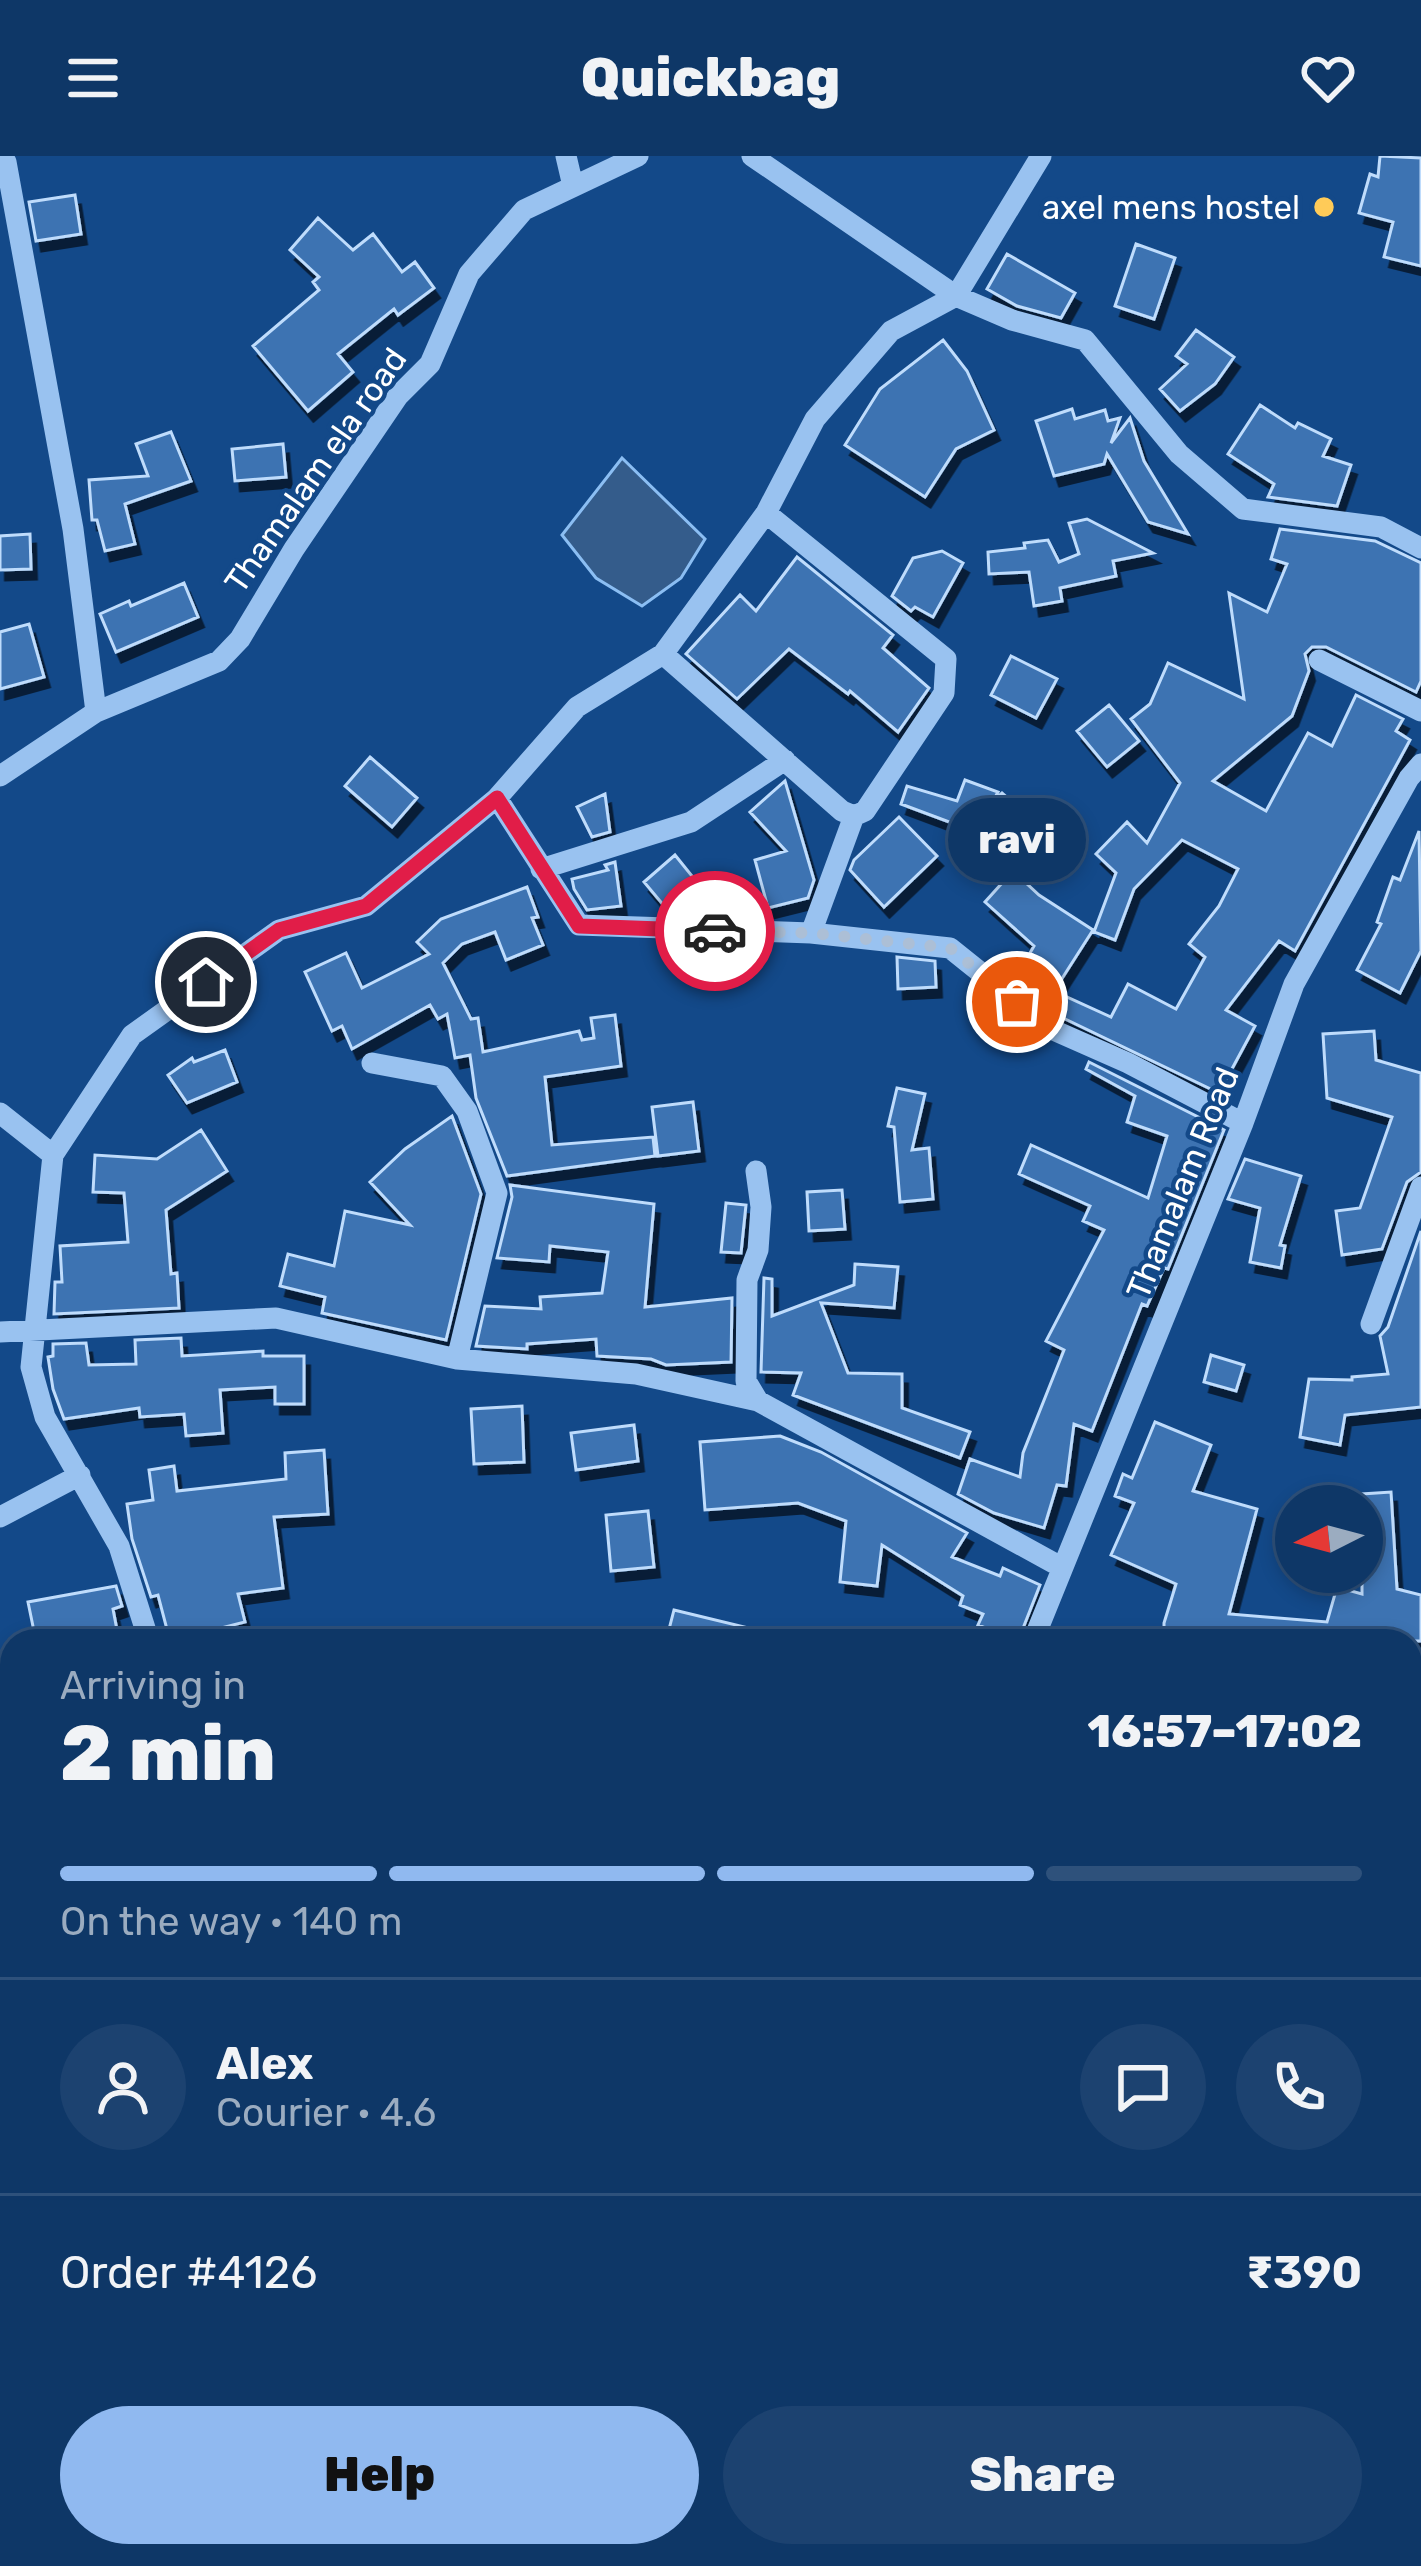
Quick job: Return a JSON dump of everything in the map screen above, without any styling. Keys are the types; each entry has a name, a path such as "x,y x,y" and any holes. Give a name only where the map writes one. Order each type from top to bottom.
{"street":[{"path":"566,156 573,186"},
{"name":"Thamalam ela road","path":"0,776 96,712 219,661 240,639 294,549 398,396 430,364 469,274 524,210 638,156"},
{"path":"752,156 956,296 1012,320 1085,340 1179,454 1243,509 1381,527 1421,548"},
{"path":"145,1629 118,1546 45,1417 31,1367 53,1155 132,1035 279,930 366,906 497,798 577,707 663,654 766,513 814,419 891,331 956,296 1041,156"},
{"path":"6,162 73,529 96,712"},
{"path":"766,513 946,659 944,693 865,811 854,816 811,933"},
{"path":"663,654 842,811 854,816"},
{"path":"1319,660 1421,711"},
{"path":"541,869 691,822 785,760"},
{"name":"Thamalam Road","path":"1038,1629 1243,1124 1294,984 1417,776"},
{"path":"497,798 579,926 811,933 950,948 1051,1029 1128,1063 1243,1124"},
{"path":"372,1063 442,1076 467,1112 497,1193 457,1360"},
{"path":"0,1113 53,1155"},
{"path":"757,1171 761,1207 758,1250 747,1280 746,1382 758,1401"},
{"path":"1371,1324 1421,1187"},
{"path":"0,1332 276,1318 457,1360 636,1374 758,1401 1061,1567"},
{"path":"0,1516 80,1475"}],"water":[{"path":"622,458 705,539 681,578 642,606 596,578 562,535"}],"building":[{"path":"1380,156 1421,158 1421,266 1384,257 1393,222 1359,213 1370,174 1378,177"},
{"path":"75,195 81,234 36,241 29,202"},
{"path":"318,218 353,250 373,234 402,272 415,262 434,288 398,315 394,309 338,354 353,372 308,411 253,346 319,290 313,282 319,277 290,250"},
{"path":"1136,244 1175,258 1154,319 1115,306"},
{"path":"1007,254 1075,293 1061,318 1017,306 987,289"},
{"path":"1196,330 1234,357 1215,384 1180,411 1160,389 1187,364 1176,356"},
{"path":"943,340 967,371 994,430 956,449 925,497 845,445 880,389"},
{"path":"1260,405 1295,428 1298,423 1331,439 1323,456 1351,465 1337,506 1268,497 1274,484 1228,454"},
{"path":"1072,409 1075,419 1105,410 1108,421 1120,418 1111,443 1130,418 1144,461 1188,534 1148,522 1107,454 1104,464 1054,476 1036,421"},
{"path":"171,432 191,481 125,504 135,544 105,551 97,520 92,520 89,480 148,476 136,444"},
{"path":"283,444 286,477 235,481 232,449"},
{"path":"1087,519 1153,553 1113,561 1116,576 1060,588 1062,601 1034,606 1029,572 989,574 988,552 1025,548 1024,543 1048,540 1059,562 1079,554 1069,523"},
{"path":"1280,529 1375,541 1421,563 1421,681 1416,692 1326,647 1312,647 1305,654 1309,671 1292,716 1213,781 1266,811 1308,733 1332,746 1356,695 1403,719 1396,731 1410,740 1295,951 1279,941 1226,1010 1255,1026 1219,1093 1059,1016 998,967 1016,974 1033,955 1034,946 985,902 1013,871 1039,895 1093,930 1054,991 1111,1017 1128,984 1176,1009 1205,957 1189,944 1219,906 1238,869 1182,840 1134,889 1115,940 1094,932 1116,873 1096,854 1127,822 1147,843 1180,783 1131,719 1150,704 1168,663 1244,699 1229,593 1267,612 1287,564 1271,559"},
{"path":"30,534 31,569 0,570 0,536"},
{"path":"942,551 963,563 933,617 915,607 911,611 892,596 913,558"},
{"path":"797,557 893,635 883,648 929,688 898,732 789,649 737,699 686,654 740,595 756,611"},
{"path":"184,583 198,617 116,652 100,614"},
{"path":"29,624 44,677 0,689 0,632"},
{"path":"1011,656 1057,679 1036,718 991,695"},
{"path":"1109,705 1139,741 1107,767 1077,731"},
{"path":"370,757 417,798 392,827 345,786"},
{"path":"965,780 998,792 993,801 1002,793 1044,830 1015,864 979,833 901,804 907,786 957,801"},
{"path":"785,781 814,880 808,898 768,908 755,860 786,851 750,812"},
{"path":"605,794 610,832 592,837 577,807"},
{"path":"899,817 937,856 884,907 850,870 854,860"},
{"path":"1419,831 1421,951 1400,993 1357,970 1381,924 1377,922 1393,877 1400,880"},
{"path":"675,855 696,881 665,907 644,882"},
{"path":"615,862 621,906 587,910 572,879 608,870 605,865"},
{"path":"527,887 543,945 506,960 495,932 462,944 443,963 471,1019 478,1018 483,1052 579,1031 582,1040 594,1038 591,1018 615,1015 621,1066 545,1077 552,1145 653,1137 655,1156 507,1176 476,1098 470,1055 455,1058 447,1014 438,1019 430,1005 352,1049 342,1026 332,1031 305,972 346,953 362,988 429,954 417,942 441,919"},
{"path":"897,957 935,961 936,987 898,989"},
{"path":"1374,1031 1376,1060 1421,1073 1421,1172 1407,1182 1382,1249 1342,1255 1336,1211 1360,1208 1392,1117 1327,1098 1323,1034"},
{"path":"225,1050 237,1082 187,1103 168,1075 192,1058 194,1062"},
{"path":"1089,1062 1224,1130 1168,1269 1164,1268 1147,1306 1142,1304 1092,1431 1074,1424 1066,1486 1057,1485 1044,1528 994,1513 958,1494 970,1459 1020,1477 1023,1453 1064,1350 1046,1341 1104,1230 1083,1221 1090,1206 1019,1174 1031,1145 1148,1198 1167,1136 1127,1122 1135,1096 1086,1069"},
{"path":"897,1088 925,1094 912,1150 929,1148 933,1199 900,1202 894,1127 888,1126"},
{"path":"693,1102 699,1151 658,1156 652,1107"},
{"path":"452,1116 481,1194 446,1340 322,1313 325,1297 280,1286 288,1254 334,1266 345,1211 410,1225 370,1182 405,1149"},
{"path":"201,1130 227,1171 166,1210 179,1308 54,1314 55,1282 62,1282 60,1246 128,1242 124,1193 93,1192 95,1155 157,1159"},
{"path":"1245,1159 1301,1176 1280,1245 1285,1246 1281,1268 1250,1262 1260,1208 1228,1199"},
{"path":"510,1185 654,1204 645,1307 732,1298 731,1362 666,1365 651,1359 597,1356 596,1339 527,1344 527,1349 476,1346 485,1306 541,1309 540,1297 602,1293 608,1252 550,1246 549,1262 497,1258 512,1197"},
{"path":"842,1190 845,1229 809,1231 807,1192"},
{"path":"726,1203 746,1205 741,1253 721,1252"},
{"path":"1421,1231 1421,1407 1345,1415 1340,1445 1300,1437 1309,1379 1352,1380 1388,1374 1380,1336 1388,1327"},
{"path":"855,1264 898,1267 894,1308 821,1303 848,1373 902,1374 902,1408 970,1432 960,1458 793,1395 801,1373 761,1372 764,1278 772,1279 772,1316 854,1285"},
{"path":"181,1338 182,1356 263,1351 263,1356 304,1356 304,1404 275,1404 275,1387 220,1390 223,1433 186,1436 184,1414 140,1417 139,1408 64,1419 48,1357 53,1356 53,1344 86,1343 89,1365 136,1364 135,1340"},
{"path":"1211,1355 1244,1365 1236,1391 1204,1382"},
{"path":"522,1406 524,1462 474,1464 471,1409"},
{"path":"1155,1422 1211,1445 1193,1491 1257,1509 1229,1614 1327,1622 1335,1593 1383,1593 1383,1493 1391,1492 1397,1589 1421,1595 1421,1629 1164,1629 1176,1584 1111,1555 1134,1503 1115,1496 1123,1474 1132,1478"},
{"path":"634,1425 638,1461 576,1470 571,1433"},
{"path":"780,1436 821,1452 967,1533 952,1557 1000,1576 1003,1568 1040,1585 1023,1629 978,1625 983,1614 960,1605 963,1596 882,1545 877,1586 840,1582 846,1521 798,1503 705,1510 700,1442"},
{"path":"324,1450 328,1514 274,1517 283,1588 238,1594 245,1622 217,1629 167,1629 158,1595 151,1597 132,1539 127,1504 153,1500 149,1470 174,1466 177,1491 286,1479 285,1453"},
{"path":"648,1511 654,1567 611,1571 606,1515"},
{"path":"116,1586 122,1606 113,1609 117,1629 34,1629 28,1602"},
{"path":"674,1610 753,1629 669,1629"}],"way so far":[{"path":"715,931 811,933 950,948 1017,1002"}],"place":[{"name":"axel mens hostel","path":"1324,207"},
{"name":"ravi","path":"1017,1002"}],"route":[{"path":"206,982 279,930 366,906 497,798 579,926 715,931"}]}
